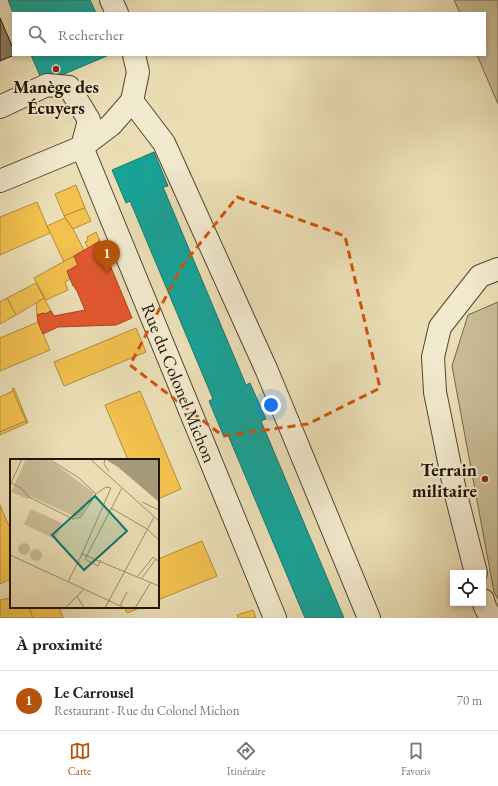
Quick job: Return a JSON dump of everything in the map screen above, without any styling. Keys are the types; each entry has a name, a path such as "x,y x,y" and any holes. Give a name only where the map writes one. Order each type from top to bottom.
{"street":[{"path":"111,0 117,12"},
{"path":"0,181 82,147 111,125 132,102 138,72 134,56"},
{"path":"0,107 47,85 69,88 89,120 82,147"},
{"path":"132,102 164,143 267,371 369,618"},
{"name":"Rue du Colonel Michon","path":"82,147 275,618"},
{"path":"475,570 455,491 435,392 433,357 440,327 480,276 498,269"},
{"path":"485,606 491,618"}],"highlighted area":[{"path":"237,197 345,236 380,388 308,424 223,436 130,365 182,266"}],"shaded area":[{"path":"454,0 498,0 498,104 477,56 486,56 486,12 460,12"},
{"name":"Terrain militaire","path":"498,302 498,599 494,592 452,366 468,315"}],"building: Logements":[{"path":"76,185 85,208 64,216 55,194"},
{"path":"37,202 50,233 0,255 0,217"},
{"path":"85,208 91,221 73,229 64,216"},
{"path":"65,218 73,229 84,250 64,262 47,226"},
{"path":"96,232 100,241 88,248 85,242 88,241 87,237"},
{"path":"74,256 78,265 67,271 70,279 65,282 68,290 46,300 34,278"},
{"path":"36,283 44,298 16,315 7,298"},
{"path":"7,298 16,315 0,324 0,302"},
{"path":"44,298 51,311 45,314 37,315 36,303"},
{"path":"38,322 50,350 0,371 0,338"},
{"path":"136,328 146,352 64,386 54,362"},
{"path":"14,388 28,423 12,389"},
{"path":"13,391 26,421 0,432 0,397"},
{"path":"140,391 181,489 159,499 159,459 128,459 105,405"},
{"path":"26,421 27,423 0,435 0,432"},
{"path":"0,505 10,529 10,579 0,584"},
{"path":"202,541 217,576 159,600 159,559"},
{"path":"10,598 10,608 29,608 33,618 0,618 0,600"},
{"path":"29,608 59,608 63,618 33,618"},
{"path":"124,608 140,608 127,613"},
{"path":"253,610 256,618 238,618 237,615"}],"building: Commerces":[{"path":"100,241 132,318 116,325 58,327 43,334 37,315 45,314 51,311 54,316 85,310 77,291 78,290 76,290 73,286 67,271 78,265 74,256"}],"building: Public":[{"path":"8,0 90,0 96,12 13,12"},
{"name":"Manège des Écuyers","path":"31,56 107,56 43,83"},
{"path":"154,152 168,186 163,187 246,385 250,383 266,419 261,421 344,618 305,618 228,435 224,437 209,401 213,399 130,201 126,203 112,170"}],"building: Autres":[{"path":"0,18 12,46 12,56 0,61"}],"place":[{"name":"Manège des Écuyers","path":"56,69"},
{"name":"Le Carrousel","path":"107,273"},
{"name":"Terrain militaire","path":"485,479"}]}
